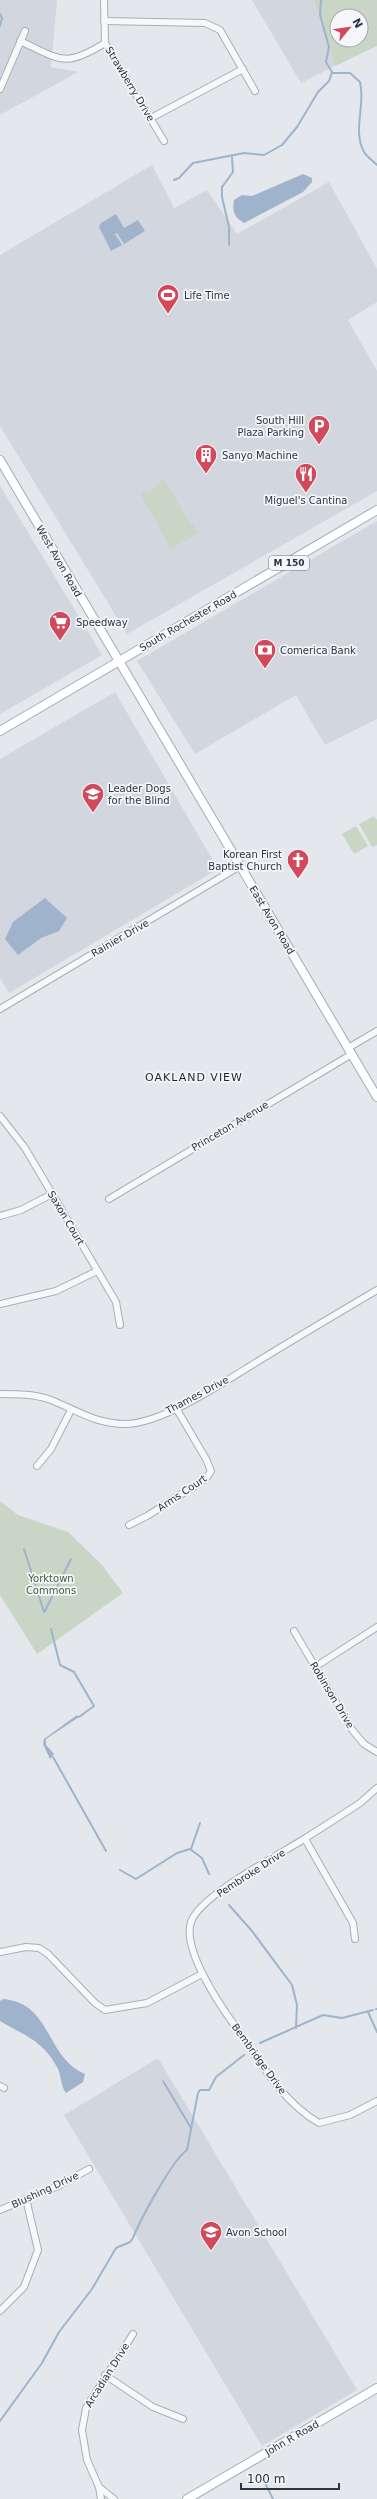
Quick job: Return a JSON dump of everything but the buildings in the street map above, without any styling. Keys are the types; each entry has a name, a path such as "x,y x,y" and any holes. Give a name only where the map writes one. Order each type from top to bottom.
{"main road":[{"name":"West Avon Road","path":"0,460 119,660"},
{"name":"South Rochester Road","path":"0,731 377,510"},
{"name":"East Avon Road","path":"119,660 377,1097"},
{"name":"John R Road","path":"187,2499 377,2388"}],"street":[{"name":"Strawberry Drive","path":"104,0 105,42 164,141"},
{"path":"104,21 205,23 220,30 255,92"},
{"path":"0,89 25,31"},
{"path":"20,41 62,59 76,59 105,42"},
{"path":"150,118 243,70"},
{"name":"Rainier Drive","path":"0,1010 240,866"},
{"name":"Princeton Avenue","path":"109,1199 350,1051 377,1031"},
{"name":"Saxon Court","path":"0,1116 25,1148 116,1302 120,1325"},
{"path":"0,1216 21,1210 52,1194"},
{"path":"0,1304 56,1291 97,1271"},
{"name":"Thames Drive","path":"0,1394 15,1394 43,1398 104,1423 126,1424 142,1422 176,1408 216,1386 377,1290"},
{"name":"Arms Court","path":"129,1525 147,1516 199,1483 211,1471 176,1408"},
{"path":"37,1466 51,1449 71,1410"},
{"path":"315,1667 377,1627"},
{"name":"Robinson Drive","path":"294,1631 353,1731 364,1744 377,1752"},
{"name":"Pembroke Drive","path":"202,1974 193,1952 190,1935 190,1922 198,1911 226,1886 305,1839 360,1803 377,1788"},
{"path":"305,1839 353,1923 355,1939"},
{"path":"0,1952 26,1947 39,1948 48,1954 78,1986 105,2010 147,2003 202,1974"},
{"name":"Bembridge Drive","path":"202,1974 230,2020 286,2097 309,2117 319,2123 332,2121 361,2110 377,2100"},
{"name":"Blushing Drive","path":"0,2210 89,2169"},
{"path":"0,2311 24,2287 38,2250 26,2199"},
{"name":"Arcadian Drive","path":"101,2499 99,2487 87,2460 82,2430 87,2404 133,2334"},
{"path":"105,2375 153,2407 183,2419"},
{"name":"Arcadian Drive","path":"99,2487 114,2499"}],"shaded area":[{"path":"0,0 57,0 51,67 78,72 0,115"},
{"path":"252,0 314,0 335,66 301,83"},
{"path":"152,165 174,208 207,190 237,234 329,182 377,269 377,302 348,320 377,371 377,491 127,634 0,426 0,255"},
{"path":"0,486 102,655 0,714"},
{"path":"377,521 377,719 325,745 296,695 195,754 137,661"},
{"name":"Leader Dogs for the Blind","path":"115,692 218,869 9,993 0,978 0,759"},
{"name":"Avon School","path":"158,2058 357,2390 262,2446 64,2115"}],"green space":[{"path":"314,0 377,0 377,46 335,66 329,48 369,48 369,8 329,8 329,47"},
{"path":"164,479 191,525 193,524 198,533 171,549 140,493 145,490 147,493 161,484 160,481"},
{"path":"374,816 377,820 377,845 372,847 359,824"},
{"path":"356,826 368,846 354,854 342,834"},
{"name":"Yorktown Commons","path":"0,1501 18,1515 68,1532 102,1565 123,1593 37,1654 0,1595"}],"water":[{"path":"303,174 312,178 312,182 303,192 244,223 234,213 234,200 242,195 252,196"},
{"path":"116,214 124,228 138,220 145,231 124,244 117,233 115,234 122,245 111,251 99,227 101,223"},
{"path":"45,898 67,918 59,931 41,938 18,955 5,939 13,922"},
{"path":"77,1715 79,1717 46,1739 46,1745 54,1754 50,1759 43,1744 44,1739"},
{"path":"3,1999 19,2003 31,2010 40,2020 62,2056 72,2066 85,2074 83,2082 66,2093 57,2067 45,2051 25,2035 0,2021 0,2001"}],"waterway":[{"path":"174,180 179,178 193,163 244,153 264,155 282,145 297,127 318,92 329,81 332,72 326,62 329,47 320,15 321,0"},
{"path":"0,14 2,18 0,26"},
{"path":"332,73 350,73 360,82 361,100 359,135 365,154 377,165"},
{"path":"229,245 229,227 222,197 222,187 233,172 232,157"},
{"path":"24,1549 44,1612"},
{"path":"45,1611 71,1559"},
{"path":"51,1629 60,1665 74,1672 94,1706 79,1717"},
{"path":"53,1757 106,1851"},
{"path":"191,1849 200,1823"},
{"path":"120,1870 136,1879 177,1853 190,1849 202,1858 209,1874"},
{"path":"229,1905 252,1931 292,1985 297,2005 296,2028"},
{"path":"260,2043 323,2015 342,2018 373,2010"},
{"path":"368,2012 377,2032"},
{"path":"0,2421 42,2363 59,2332 92,2289 116,2248 130,2242 133,2238 149,2205 166,2177 187,2150 198,2093 200,2090 209,2090 216,2077 244,2055"},
{"path":"163,2081 191,2128"},
{"path":"265,2483 273,2499"}],"place":[{"name":"Life Time","path":"168,314"},
{"name":"South Hill Plaza Parking","path":"319,446"},
{"name":"Sanyo Machine","path":"206,474"},
{"name":"Miguel's Cantina","path":"306,494"},
{"name":"Speedway","path":"60,642"},
{"name":"Comerica Bank","path":"265,670"},
{"name":"Leader Dogs for the Blind","path":"93,814"},
{"name":"Korean First Baptist Church","path":"298,880"},
{"name":"Avon School","path":"211,2252"}],"district":[{"name":"OAKLAND VIEW","path":"194,1077"}]}
